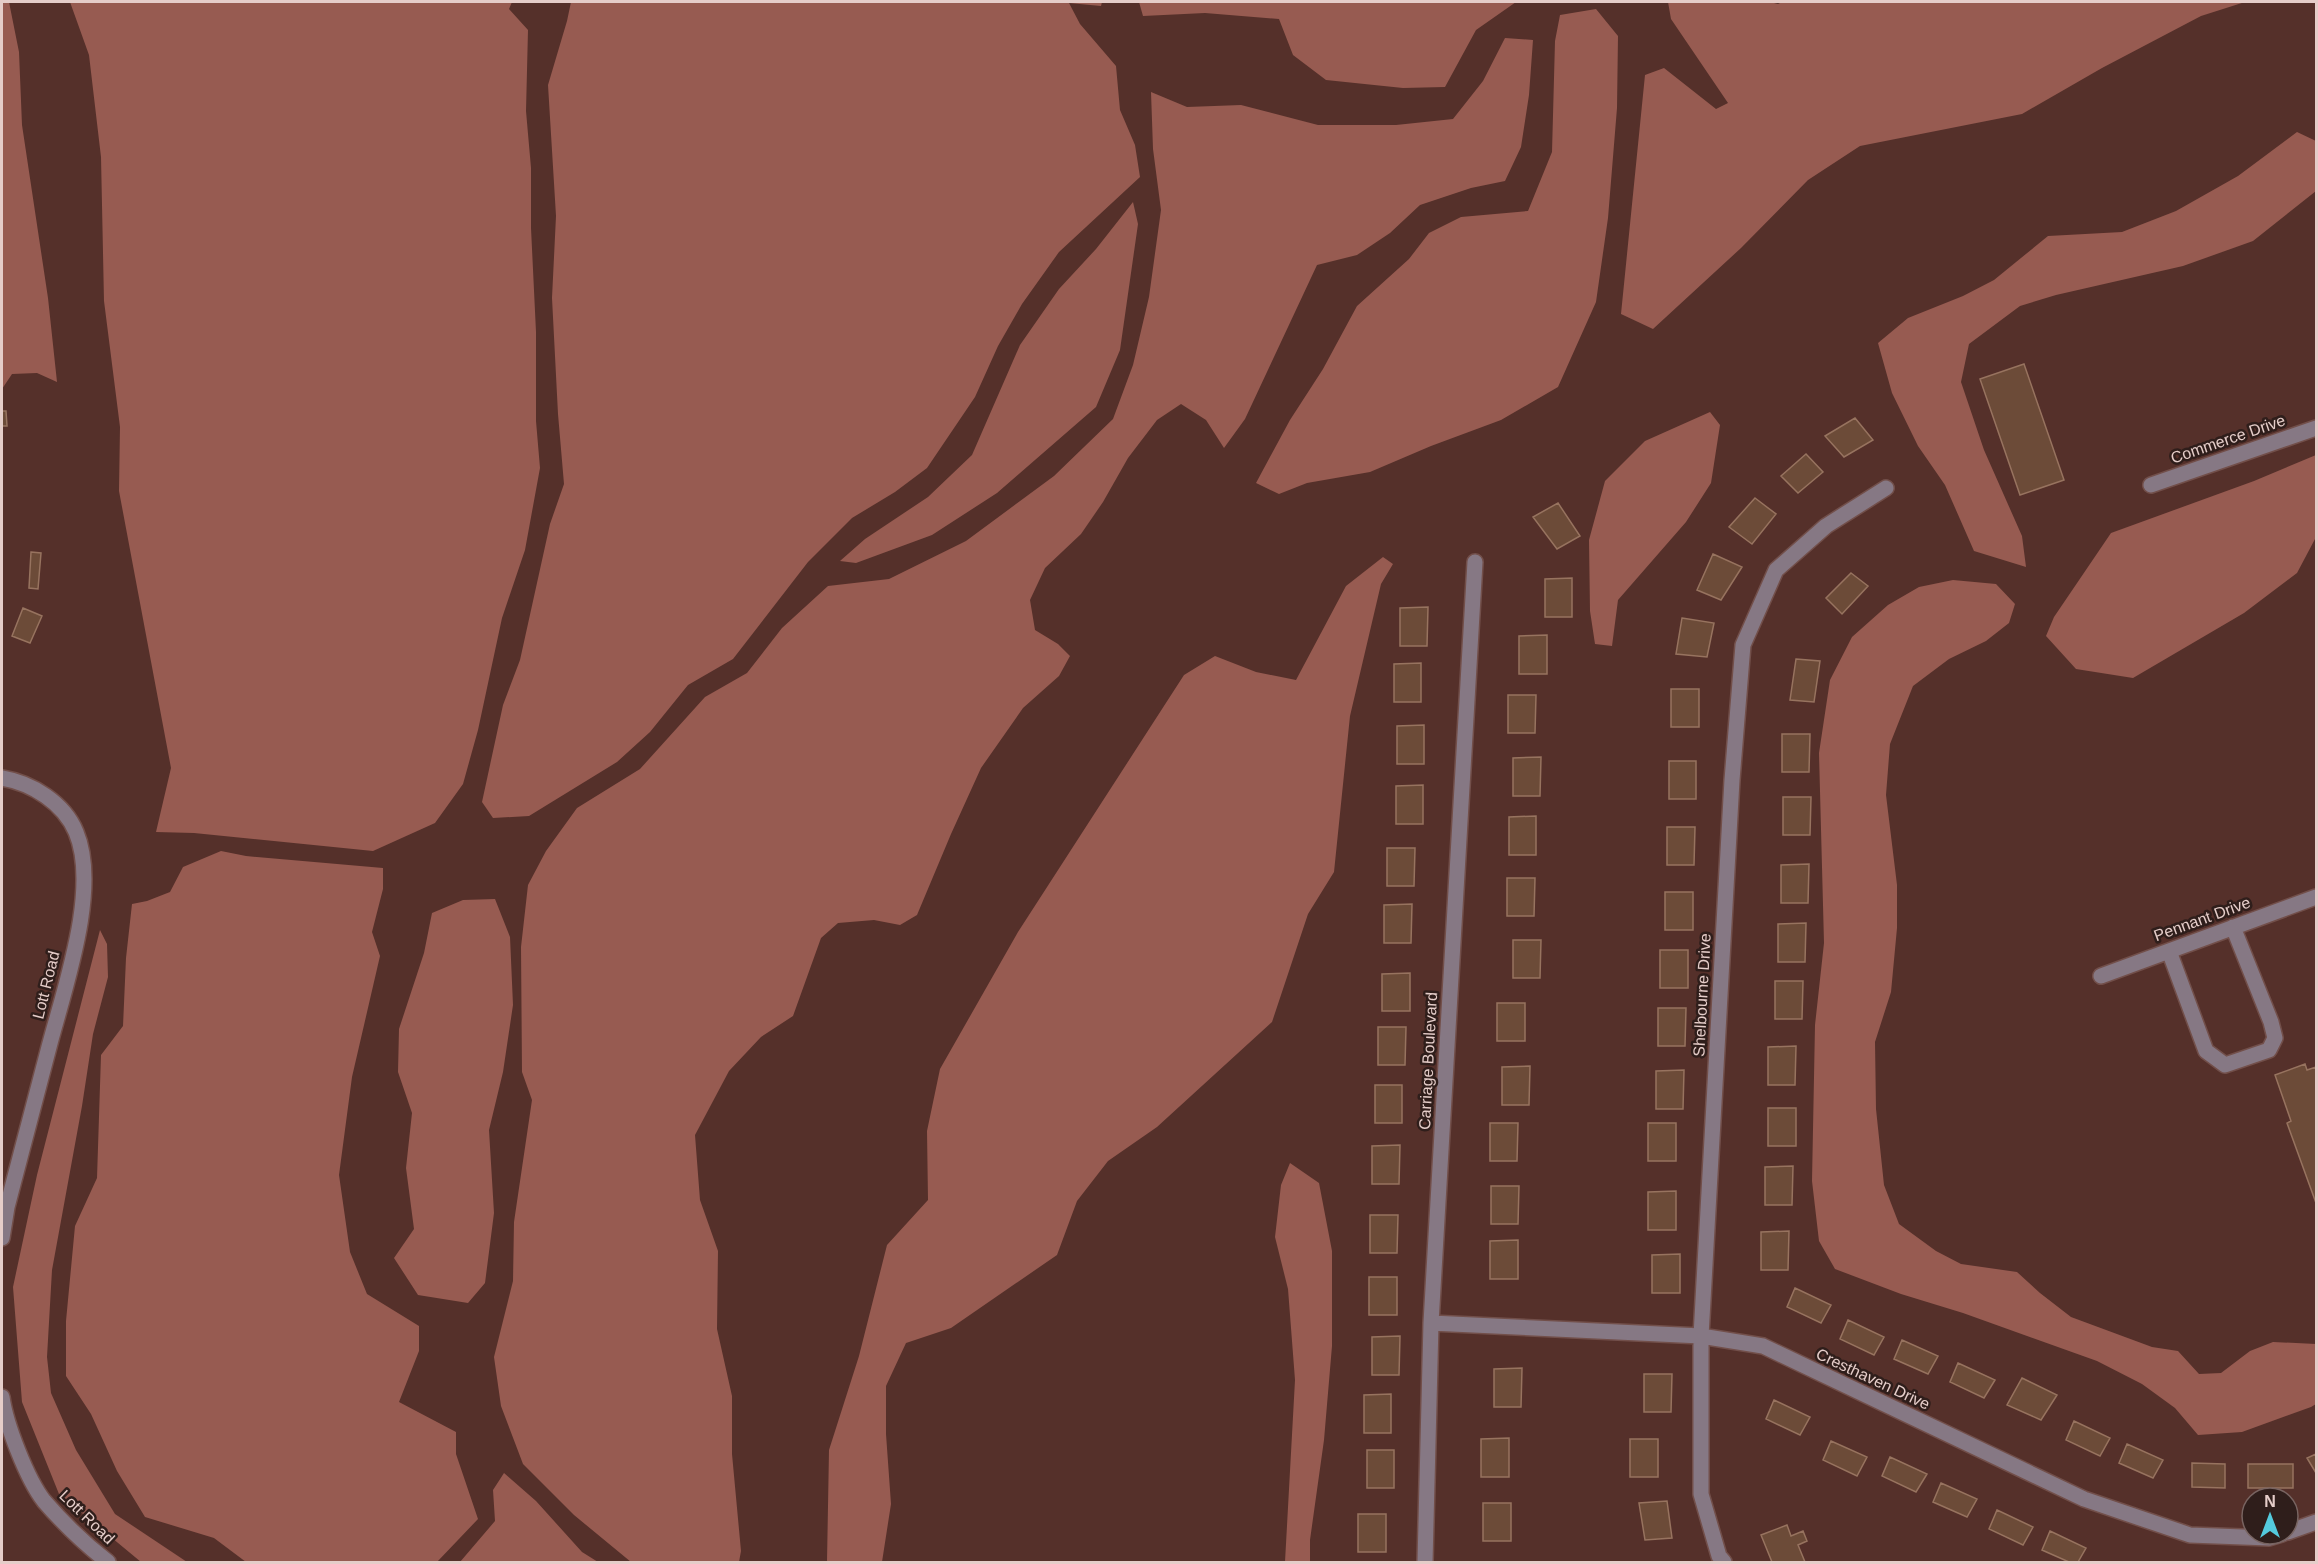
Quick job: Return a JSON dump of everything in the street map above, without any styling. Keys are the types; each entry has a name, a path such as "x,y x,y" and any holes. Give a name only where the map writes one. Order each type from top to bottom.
{"street":[{"name":"Commerce Drive","path":"2151,485 2316,428"},
{"name":"Shelbourne Drive","path":"1724,1563 1719,1556 1701,1494 1701,1336 1732,792 1743,645 1776,570 1826,526 1886,488"},
{"name":"Carriage Boulevard","path":"1425,1563 1431,1323 1475,562"},
{"name":"Lott Road","path":"2,778 42,792 63,812 76,832 82,857 84,894 75,943 10,1195 2,1238"},
{"name":"Pennant Drive","path":"2101,976 2316,897"},
{"path":"2169,951 2206,1051 2225,1065 2269,1050 2275,1038 2271,1022 2233,927"},
{"name":"Cresthaven Drive","path":"1431,1323 1701,1336 1763,1346 2084,1499 2190,1535 2240,1537"},
{"name":"Lott Road","path":"2,1397 4,1415 21,1458 43,1499 90,1548 108,1563"},
{"path":"2300,1528 2316,1522"}],"shaded area":[{"path":"2,2 9,2 19,52 22,125 48,298 57,382 37,373 12,374 2,389"},
{"path":"70,2 512,2 509,9 528,30 526,111 531,168 536,421 540,468 525,550 502,618 478,730 463,784 435,823 373,851 194,833 156,832 171,768 119,491 120,427 104,301 101,157 89,55"},
{"path":"571,2 1102,2 1101,6 1069,3 1080,24 1116,66 1120,110 1135,145 1140,177 1059,252 1022,304 998,346 975,397 927,468 895,492 852,518 808,562 733,659 688,685 650,732 617,762 529,816 493,818 482,802 503,705 520,660 550,524 564,484 552,298 556,216 548,85"},
{"path":"1139,2 1516,2 1476,30 1445,87 1403,88 1326,80 1293,55 1279,19 1205,13 1143,16"},
{"path":"1668,2 1770,2 1778,4 1782,2 2245,2 2201,16 2102,68 2022,114 1860,146 1808,180 1741,248 1653,329 1621,314 1645,75 1664,68 1716,109 1728,103 1671,19"},
{"path":"1596,9 1618,36 1617,108 1608,218 1596,302 1558,387 1501,420 1370,472 1307,483 1279,494 1256,483 1357,306 1409,259 1429,233 1461,217 1528,211 1552,152 1555,41 1560,15"},
{"path":"1505,38 1533,40 1529,95 1521,147 1505,181 1471,188 1420,205 1390,233 1357,255 1317,265 1245,419 1224,448 1206,420 1181,404 1157,420 1128,458 1103,502 1081,534 1045,568 1030,600 1035,630 1058,644 1070,656 1059,676 1023,708 981,768 917,915 900,925 874,920 838,923 821,938 793,1016 761,1037 729,1071 695,1135 700,1200 718,1251 717,1329 732,1396 732,1454 741,1551 739,1562 631,1562 574,1515 523,1464 501,1406 494,1357 513,1281 514,1222 532,1100 522,1072 521,947 528,885 546,851 577,808 640,769 705,697 747,673 782,628 828,586 889,579 966,541 1054,476 1113,419 1133,365 1149,297 1161,210 1153,149 1151,92 1187,107 1241,105 1318,125 1396,125 1453,119 1483,81"},
{"path":"2297,132 2316,141 2316,191 2253,241 2183,266 2056,295 2020,306 1969,344 1961,382 1984,450 2022,536 2026,567 1974,551 1945,485 1918,446 1892,393 1878,343 1908,318 1963,296 1994,280 2048,236 2122,232 2176,211 2238,176"},
{"path":"1133,202 1138,224 1120,350 1096,407 997,493 932,535 856,563 840,561 865,539 928,497 972,455 1020,345 1059,289 1096,249"},
{"path":"1710,412 1720,425 1711,483 1686,522 1618,600 1612,646 1595,644 1590,611 1589,540 1605,481 1645,441"},
{"path":"2316,455 2315,539 2297,573 2244,613 2133,678 2076,669 2046,636 2054,617 2111,533 2254,481"},
{"path":"1383,557 1393,564 1381,584 1350,716 1334,872 1308,914 1272,1022 1157,1127 1108,1161 1077,1201 1057,1255 951,1328 906,1343 886,1386 886,1434 891,1504 882,1562 827,1562 829,1450 859,1356 887,1245 928,1200 927,1131 940,1069 1018,932 1184,675 1215,656 1256,672 1296,680 1346,586"},
{"path":"1953,580 1996,584 2015,604 2009,623 1986,641 1949,659 1913,686 1890,744 1886,795 1897,885 1897,928 1891,992 1875,1042 1876,1109 1884,1185 1899,1224 1936,1251 1961,1264 2017,1272 2071,1317 2152,1347 2178,1351 2199,1374 2221,1373 2250,1351 2273,1342 2316,1344 2316,1404 2311,1407 2242,1432 2198,1435 2175,1408 2142,1384 2097,1361 1835,1269 1819,1241 1812,1181 1815,1025 1824,943 1819,753 1830,680 1852,637 1888,605 1919,587"},
{"path":"221,851 246,856 383,868 383,889 372,932 380,956 352,1077 339,1175 350,1252 367,1294 419,1326 419,1351 399,1402 456,1432 456,1454 478,1519 437,1562 246,1562 214,1538 145,1517 117,1471 91,1414 66,1376 66,1321 75,1226 97,1178 101,1055 123,1026 126,958 132,904 170,892 183,867"},
{"path":"495,899 510,937 513,1005 503,1072 489,1130 494,1213 485,1283 468,1303 418,1295 394,1258 414,1229 406,1168 412,1113 398,1072 399,1029 424,953 432,913 463,900"},
{"path":"100,930 107,944 108,977 93,1034 52,1270 47,1357 51,1393 76,1450 115,1514 187,1562 141,1562 59,1494 22,1402 13,1287 37,1175"},
{"path":"1290,1163 1319,1183 1332,1251 1332,1346 1324,1440 1310,1540 1310,1562 1285,1562 1295,1380 1288,1289 1275,1237 1281,1185"},
{"path":"504,1473 536,1501 582,1552 598,1562 460,1562 495,1521 493,1490"}],"building":[{"path":"2024,364 2064,480 2020,495 1980,379"},
{"path":"2,411 6,411 7,426 2,426"},
{"path":"1855,418 1873,440 1844,457 1825,436"},
{"path":"1806,454 1823,472 1798,493 1781,476"},
{"path":"1755,498 1776,514 1752,544 1729,527"},
{"path":"1558,503 1580,536 1557,549 1533,517"},
{"path":"31,552 41,553 38,589 29,588"},
{"path":"1713,554 1742,567 1721,600 1697,590"},
{"path":"1851,573 1868,586 1842,614 1826,598"},
{"path":"1572,578 1572,617 1545,617 1545,579"},
{"path":"1428,607 1427,646 1400,646 1400,608"},
{"path":"23,608 42,616 30,643 12,636"},
{"path":"1682,618 1714,623 1707,657 1676,654"},
{"path":"1547,635 1547,674 1519,674 1519,636"},
{"path":"1796,659 1820,661 1814,702 1790,700"},
{"path":"1421,663 1421,702 1394,702 1394,664"},
{"path":"1671,689 1699,689 1699,727 1671,727"},
{"path":"1508,695 1536,695 1535,733 1508,733"},
{"path":"1424,725 1424,764 1397,764 1397,726"},
{"path":"1782,734 1810,734 1809,772 1782,772"},
{"path":"1541,757 1540,796 1513,796 1513,758"},
{"path":"1669,761 1696,761 1696,799 1669,799"},
{"path":"1423,785 1423,824 1396,824 1396,786"},
{"path":"1783,797 1811,797 1810,835 1783,835"},
{"path":"1536,816 1536,855 1509,855 1509,817"},
{"path":"1667,827 1695,827 1694,865 1667,865"},
{"path":"1387,848 1415,848 1414,886 1387,886"},
{"path":"1809,864 1808,903 1781,903 1781,865"},
{"path":"1507,878 1535,878 1534,916 1507,916"},
{"path":"1665,892 1693,892 1693,930 1665,930"},
{"path":"1412,904 1411,943 1384,943 1384,905"},
{"path":"1806,923 1805,962 1778,962 1778,924"},
{"path":"1513,940 1541,940 1540,978 1513,978"},
{"path":"1660,950 1688,950 1688,988 1660,988"},
{"path":"1410,973 1410,1011 1382,1011 1382,974"},
{"path":"1775,981 1803,981 1802,1019 1775,1019"},
{"path":"1497,1003 1525,1003 1525,1041 1497,1041"},
{"path":"1658,1008 1686,1008 1685,1046 1658,1046"},
{"path":"1378,1027 1406,1027 1405,1065 1378,1065"},
{"path":"1796,1046 1795,1085 1768,1085 1768,1047"},
{"path":"2305,1064 2307,1070 2316,1067 2316,1203 2287,1123 2291,1121 2275,1075"},
{"path":"1530,1066 1529,1105 1502,1105 1502,1067"},
{"path":"1684,1070 1683,1109 1656,1109 1656,1071"},
{"path":"1375,1085 1402,1085 1402,1123 1375,1123"},
{"path":"1768,1108 1796,1108 1796,1146 1768,1146"},
{"path":"1490,1123 1518,1123 1517,1161 1490,1161"},
{"path":"1648,1123 1676,1123 1676,1161 1648,1161"},
{"path":"1400,1145 1399,1184 1372,1184 1372,1146"},
{"path":"1793,1166 1792,1205 1765,1205 1765,1167"},
{"path":"1491,1186 1519,1186 1518,1224 1491,1224"},
{"path":"1676,1191 1676,1230 1648,1230 1648,1192"},
{"path":"1370,1215 1398,1215 1397,1253 1370,1253"},
{"path":"1789,1231 1788,1270 1761,1270 1761,1232"},
{"path":"1518,1240 1518,1279 1490,1279 1490,1241"},
{"path":"1680,1254 1680,1293 1652,1293 1652,1255"},
{"path":"1369,1277 1397,1277 1397,1315 1369,1315"},
{"path":"1795,1288 1831,1305 1821,1323 1787,1307"},
{"path":"1848,1320 1884,1337 1874,1355 1840,1339"},
{"path":"1400,1336 1399,1375 1372,1375 1372,1337"},
{"path":"1902,1340 1938,1356 1928,1374 1894,1359"},
{"path":"1958,1363 1995,1380 1984,1398 1950,1382"},
{"path":"1522,1368 1521,1407 1494,1407 1494,1369"},
{"path":"1644,1374 1672,1374 1671,1412 1644,1412"},
{"path":"2022,1378 2057,1395 2041,1420 2007,1405"},
{"path":"1391,1394 1391,1433 1364,1433 1364,1395"},
{"path":"1774,1400 1810,1417 1800,1435 1766,1419"},
{"path":"2074,1421 2110,1438 2100,1456 2066,1440"},
{"path":"1509,1438 1509,1477 1481,1477 1481,1439"},
{"path":"1630,1439 1658,1439 1658,1477 1630,1477"},
{"path":"1831,1441 1867,1457 1857,1476 1823,1460"},
{"path":"2127,1444 2163,1460 2153,1478 2119,1463"},
{"path":"1367,1450 1394,1450 1394,1488 1367,1488"},
{"path":"2316,1454 2316,1473 2307,1458"},
{"path":"1890,1457 1927,1474 1916,1492 1882,1476"},
{"path":"2192,1463 2225,1464 2225,1488 2192,1487"},
{"path":"2248,1464 2293,1464 2293,1486 2248,1486"},
{"path":"1941,1483 1977,1499 1967,1517 1933,1502"},
{"path":"1667,1501 1672,1538 1645,1540 1639,1503"},
{"path":"1483,1503 1511,1503 1511,1541 1483,1541"},
{"path":"1997,1510 2033,1527 2023,1545 1989,1529"},
{"path":"1358,1514 1386,1514 1386,1552 1358,1552"},
{"path":"1787,1525 1791,1536 1803,1531 1807,1541 1798,1545 1805,1562 1772,1562 1761,1535"},
{"path":"2050,1531 2086,1548 2078,1562 2069,1562 2042,1550"}]}
